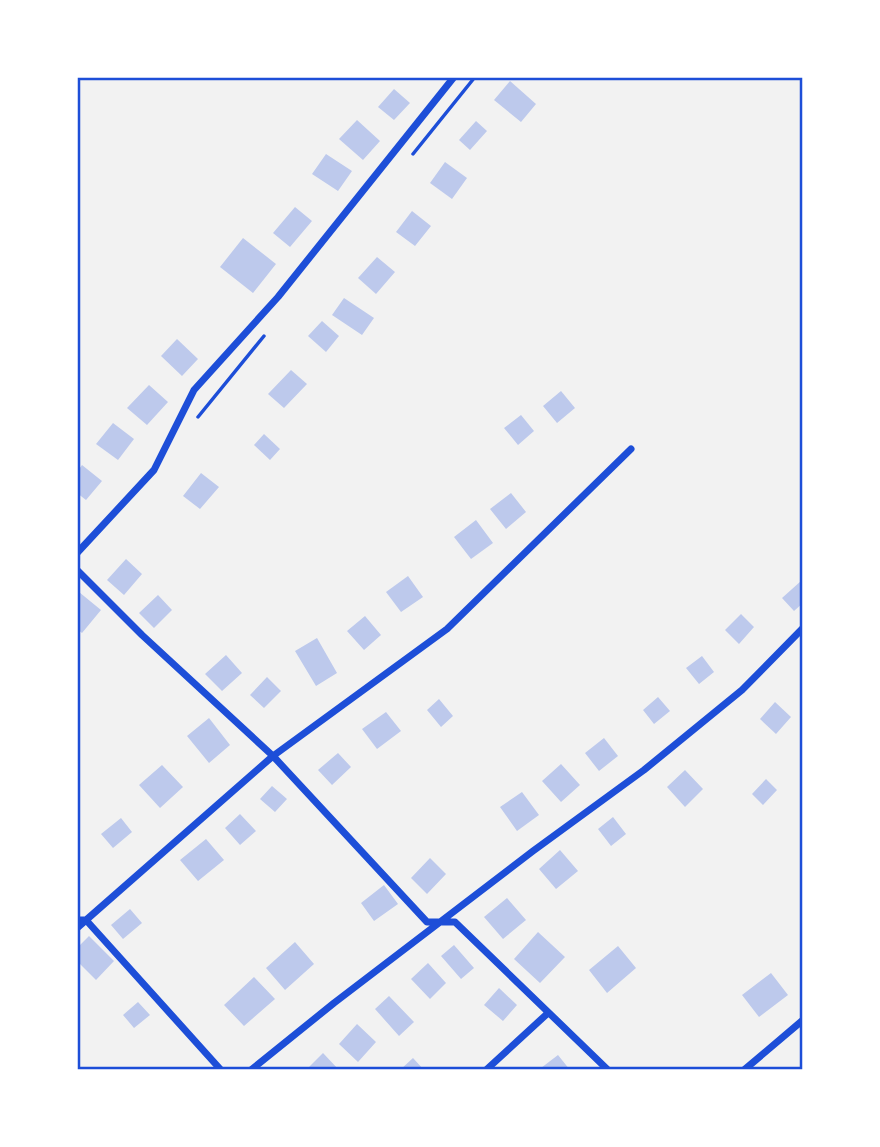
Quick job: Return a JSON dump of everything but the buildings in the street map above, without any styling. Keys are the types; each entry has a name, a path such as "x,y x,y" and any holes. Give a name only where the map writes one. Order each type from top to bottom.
{"street":[{"path":"77,553 154,470 194,390 278,298 454,77"},
{"path":"77,928 273,756 447,629 631,449"},
{"path":"77,570 142,635 273,756 427,922 455,922 608,1070"},
{"path":"251,1070 533,851 644,770 742,690 803,628"},
{"path":"77,920 86,920 221,1070"},
{"path":"485,1070 548,1013"},
{"path":"744,1070 803,1020"}],"path":[{"path":"196,418 264,336"}]}
